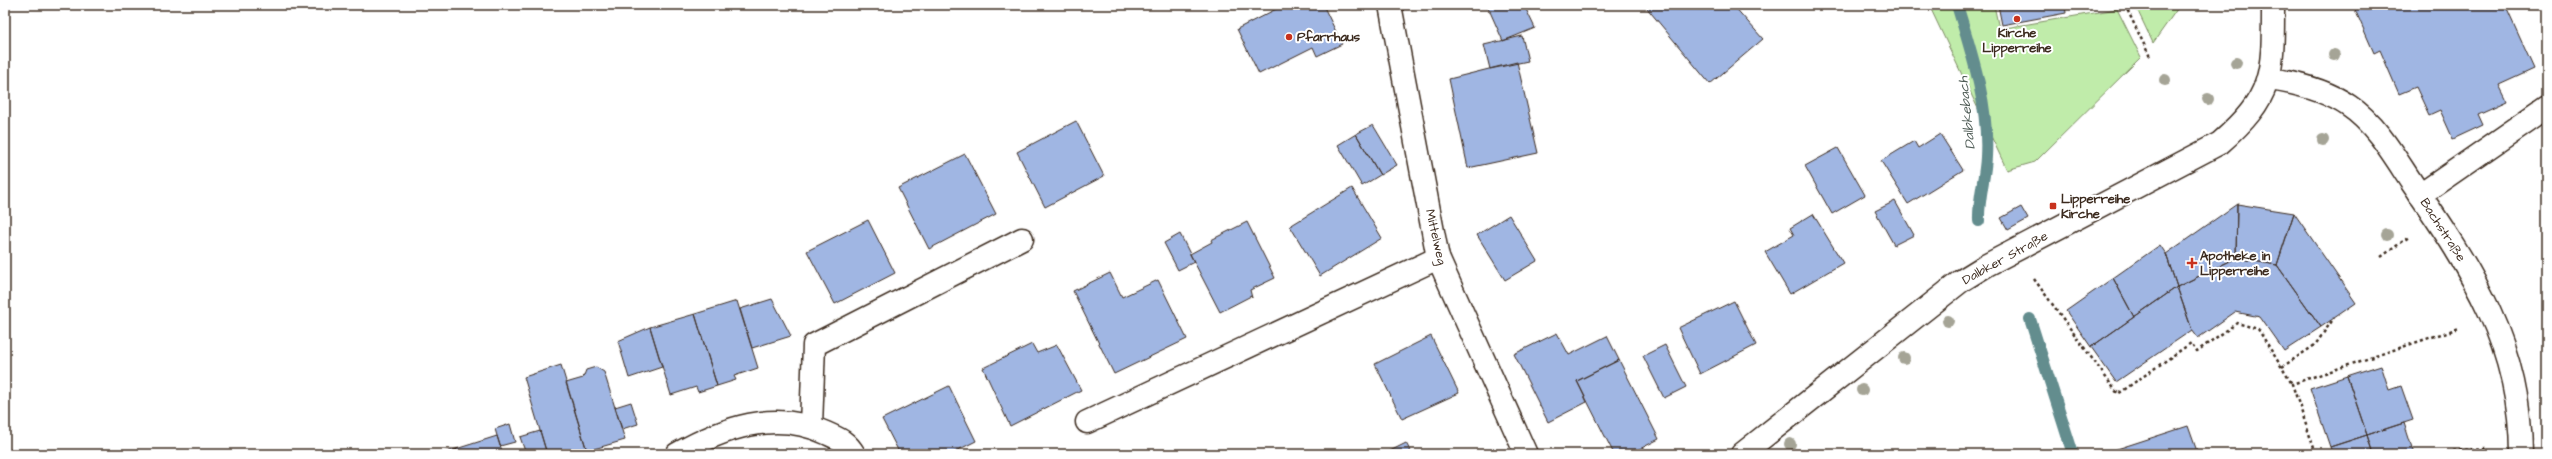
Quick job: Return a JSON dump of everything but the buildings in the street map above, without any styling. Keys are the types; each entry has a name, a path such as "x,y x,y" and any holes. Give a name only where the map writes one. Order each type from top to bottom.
{"street":[{"name":"Mittelweg","path":"1390,5 1438,258 1526,454"},
{"name":"Dalbker Straße","path":"1742,454 1961,281 1987,265 2220,143 2244,123 2259,102 2270,79 2273,5"},
{"name":"Bachstraße","path":"2270,79 2301,85 2333,96 2350,107 2368,122 2389,149 2420,195 2478,285 2503,344 2515,388 2521,454"},
{"path":"2420,195 2547,107"},
{"path":"811,426 814,345 1022,239"},
{"path":"1087,422 1438,258"},
{"path":"677,454 719,434 746,426 783,420 811,426 847,442 854,454"}],"path":[{"path":"2125,5 2151,59"},
{"path":"2034,279 2118,394 2191,343 2196,352 2237,323 2258,329 2292,384 2316,454"},
{"path":"2282,367 2315,345 2334,318"},
{"path":"2292,384 2426,340"}],"green space":[{"path":"1929,5 1994,5 1999,29 2117,9 2141,57 2035,162 2007,170"},
{"path":"2135,5 2180,5 2153,43"}],"waterway":[{"name":"Dalbkebach","path":"1957,5 1974,61 1985,118 1986,157 1979,221"},
{"name":"Dalbkebach","path":"2030,319 2073,454"}],"place":[{"name":"Kirche Lipperreihe","path":"2017,19"},
{"name":"Pfarrhaus","path":"1289,37"},
{"name":"Lipperreihe Kirche","path":"2053,206"},
{"name":"Apotheke in Lipperreihe","path":"2192,263"}]}
